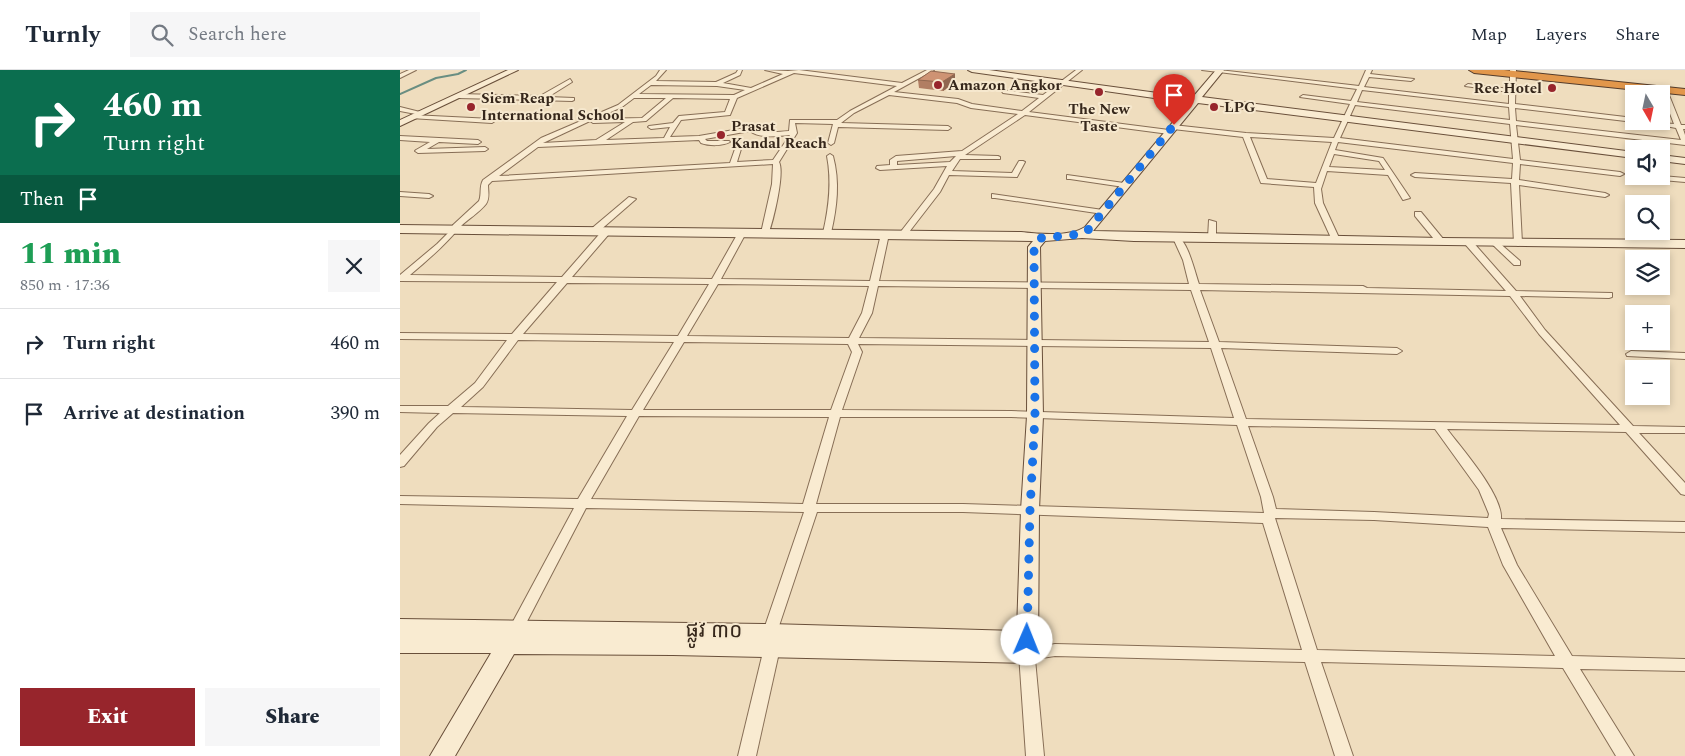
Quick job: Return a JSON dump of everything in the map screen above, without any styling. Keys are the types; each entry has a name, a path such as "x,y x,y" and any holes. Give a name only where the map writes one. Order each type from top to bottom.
{"highway":[{"path":"1474,70 1511,71 1685,90"},
{"path":"1511,71 1625,85"},
{"path":"1670,90 1685,90"}],"street":[{"path":"400,76 413,70"},
{"path":"400,123 514,70"},
{"path":"401,278 440,246 483,202 485,196 484,185 491,179 549,136 616,109 650,83 663,70"},
{"path":"768,70 793,71 902,85"},
{"path":"831,142 837,123 862,106 931,70"},
{"path":"972,70 1625,154"},
{"path":"880,168 950,164 1006,123 1025,112 1078,70"},
{"path":"717,84 736,75 740,71"},
{"path":"633,96 735,97 793,71"},
{"path":"1082,234 1104,212 1124,185 1196,100 1215,71 1625,119"},
{"path":"1511,71 1512,123 1517,161 1515,181 1518,243"},
{"path":"1336,240 1318,200 1317,192 1336,140 1368,72 1410,79"},
{"path":"539,99 570,81"},
{"path":"650,83 717,84 753,90"},
{"path":"1468,86 1512,91"},
{"path":"1003,91 1044,97"},
{"path":"888,93 958,101 971,106 1171,129 1336,140 1620,174"},
{"path":"458,96 572,99"},
{"path":"586,121 649,118 671,97"},
{"path":"666,139 677,120 682,117 728,114 732,100 735,97"},
{"path":"1303,97 1512,123 1620,131 1685,143 1682,127 1670,102"},
{"path":"400,110 421,113"},
{"path":"412,117 492,121"},
{"path":"596,142 632,120"},
{"path":"775,162 794,133 792,121 948,128"},
{"path":"651,127 674,125"},
{"path":"536,145 699,138 746,129 768,135 794,133"},
{"path":"1246,135 1264,181 1319,185"},
{"path":"400,138 436,141 484,146 418,151 436,141"},
{"path":"699,138 707,143 727,142"},
{"path":"733,165 738,149"},
{"path":"1420,150 1424,160"},
{"path":"1332,152 1381,158 1406,198"},
{"path":"894,167 894,160 896,158 962,155 998,158"},
{"path":"828,234 833,209 833,168 830,156"},
{"path":"1670,159 1685,161"},
{"path":"491,179 775,162"},
{"path":"765,233 776,184 777,166 775,162"},
{"path":"947,173 1014,175 1020,162"},
{"path":"903,234 936,190 947,173 950,164"},
{"path":"1325,169 1390,173"},
{"path":"1415,175 1515,181 1605,195"},
{"path":"1070,177 1124,185"},
{"path":"1670,179 1685,180"},
{"path":"400,194 429,196"},
{"path":"995,196 1104,212"},
{"path":"400,463 433,425 479,385 515,337 565,280 600,232 632,199"},
{"path":"1418,214 1441,242"},
{"path":"1212,222 1212,238"},
{"path":"400,229 903,234 1041,238 1082,234 1177,238 1685,244"},
{"path":"442,756 512,636 582,504 634,413 715,282 742,233"},
{"path":"852,342 867,313 872,284 885,234"},
{"path":"1034,756 1027,647 1030,510 1035,416 1034,247 1041,238"},
{"path":"1177,238 1187,260 1239,422 1258,471 1269,516 1331,722 1344,756"},
{"path":"1468,242 1513,294 1542,332 1685,491"},
{"path":"1496,243 1517,263"},
{"path":"401,278 1033,285 1609,295"},
{"path":"400,336 1215,345 1397,351"},
{"path":"746,756 767,675 771,640 811,514 808,508 835,414 857,352 852,342"},
{"path":"1631,354 1685,356"},
{"path":"400,409 634,413 1011,414 1239,422 1685,430"},
{"path":"1438,425 1485,489 1495,514 1493,523 1498,540 1510,565 1566,662 1625,756"},
{"path":"400,500 808,508 963,508 1269,516 1391,517 1493,523 1685,527"},
{"name":"ផ្លូវ ៣០","path":"400,626 512,636 771,640 1027,647"},
{"name":"ផ្លូវ ៣០","path":"400,644 512,636"},
{"path":"1027,647 1055,650 1685,665"}],"building":[{"path":"931,71 955,74 942,82 918,80"}],"waterway":[{"path":"400,94 436,78 458,74 466,70"}],"place":[{"name":"Amazon Angkor","path":"938,85"},
{"name":"Ree Hotel","path":"1552,88"},
{"name":"The New Taste","path":"1099,92"},
{"name":"Siem Reap International School","path":"471,107"},
{"name":"LPG","path":"1214,107"},
{"name":"Prasat Kandal Reach","path":"721,135"}],"route":[{"path":"1027,640 1030,510 1035,416 1034,247 1041,238 1082,234 1089,229 1174,125"}]}
